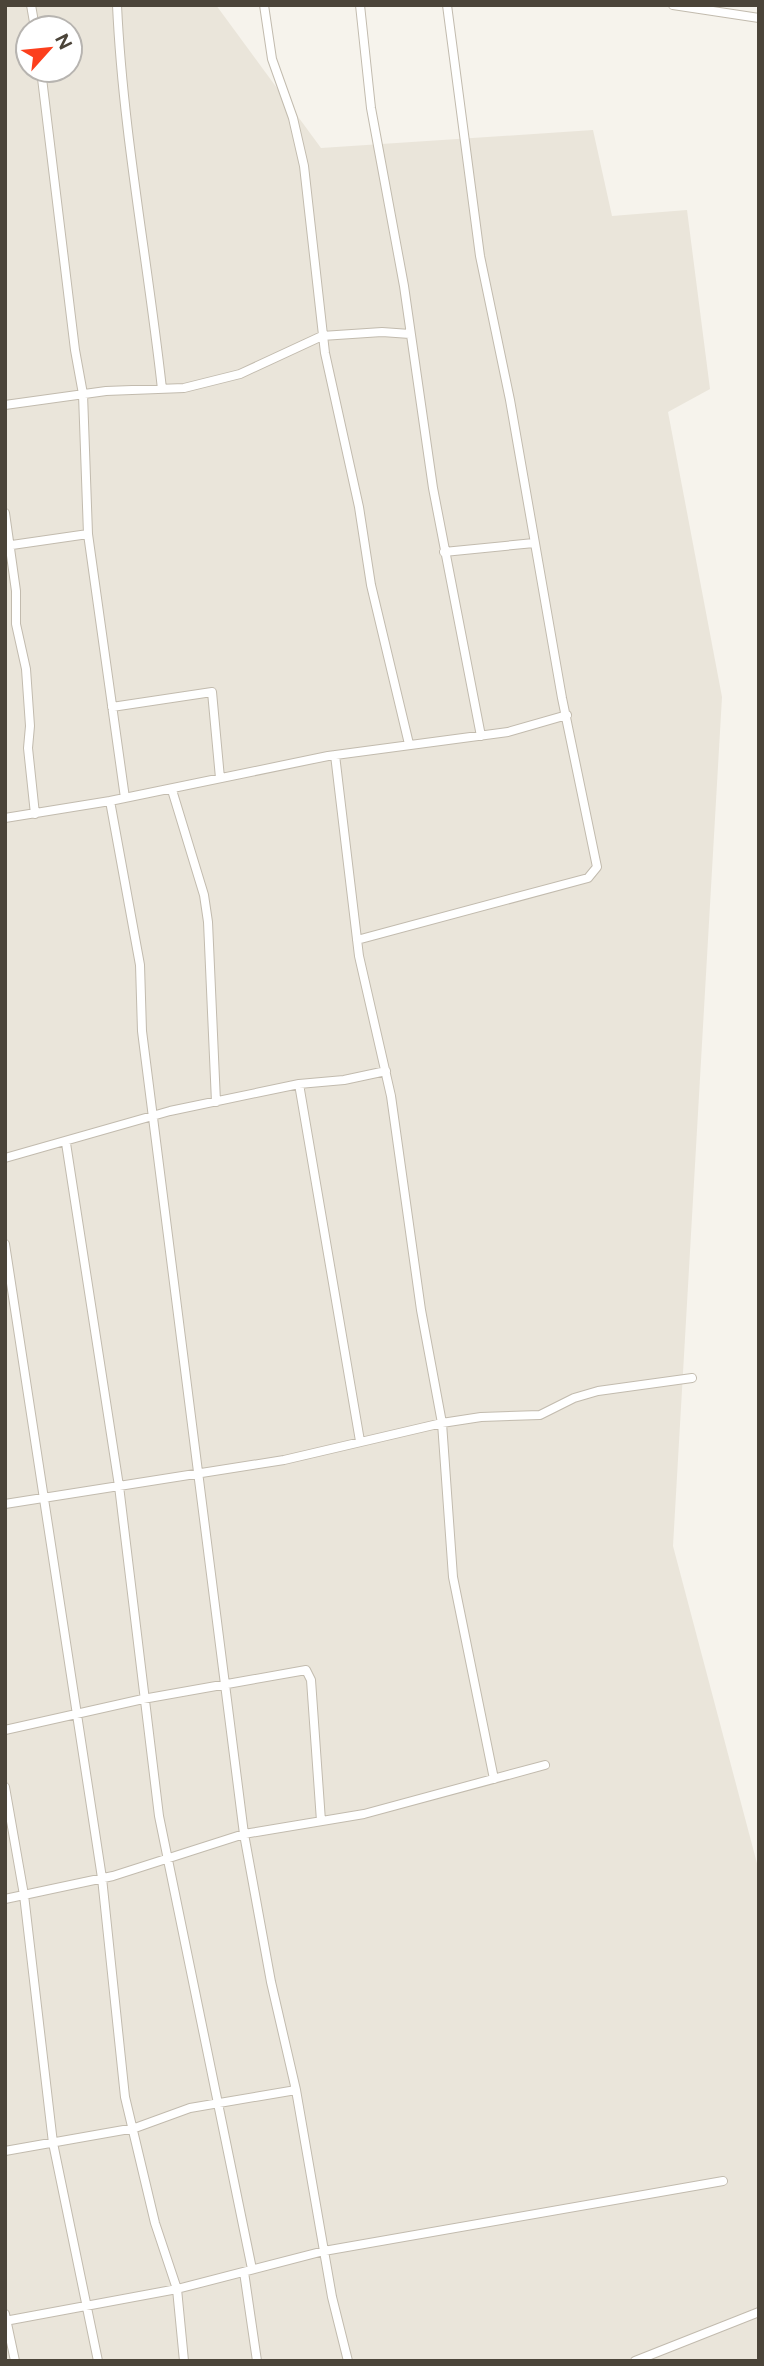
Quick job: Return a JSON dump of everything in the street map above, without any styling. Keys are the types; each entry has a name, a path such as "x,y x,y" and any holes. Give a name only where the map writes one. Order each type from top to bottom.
{"street":[{"path":"117,5 120,79 151,290 162,389"},
{"path":"264,5 272,59 293,118 304,166 322,336 359,507 371,585 408,744"},
{"path":"360,5 371,108 444,552 481,736"},
{"path":"357,940 526,897 588,878 597,867 534,543 510,400 480,256 447,5"},
{"path":"673,5 759,18"},
{"path":"43,84 75,350 83,394 88,534 125,798"},
{"path":"5,405 83,394 162,389 240,374 322,336 382,332 410,334"},
{"path":"5,513 7,547 16,591 16,624 26,669 30,726 27,748 35,814"},
{"path":"7,547 88,534"},
{"path":"444,552 534,543"},
{"path":"112,708 212,692 220,778"},
{"path":"5,818 110,802 335,755 531,727 567,715"},
{"path":"335,755 357,940 386,1071 410,1215 421,1310 442,1423 453,1577 494,1779"},
{"path":"172,790 206,908 216,1102"},
{"path":"110,802 141,965 142,1031 155,1115 244,1835 271,1982 296,2090 324,2251 348,2361"},
{"path":"5,1158 66,1143 155,1115 299,1084 344,1080 386,1071"},
{"path":"299,1084 360,1441"},
{"path":"66,1143 119,1486 143,1699 167,1860 219,2104 248,2271 257,2361"},
{"path":"5,1244 102,1878 125,2097 135,2128 155,2223 177,2289 184,2361"},
{"path":"5,1504 284,1460 442,1423 481,1417 540,1415 574,1398 598,1391 692,1378"},
{"path":"5,1730 143,1699 306,1670 310,1674 321,1821"},
{"path":"5,1899 102,1878 244,1835 364,1814 545,1765"},
{"path":"5,1787 24,1895 53,2143 98,2361"},
{"path":"5,2151 135,2128 190,2108 296,2090"},
{"path":"15,2361 6,2319 88,2308 177,2289 324,2251 723,2181"},
{"path":"635,2361 759,2312"}],"shaded area":[{"path":"5,5 216,5 321,148 593,130 612,216 687,210 710,389 668,412 722,697 673,1546 759,1871 759,2361 5,2361"}]}
